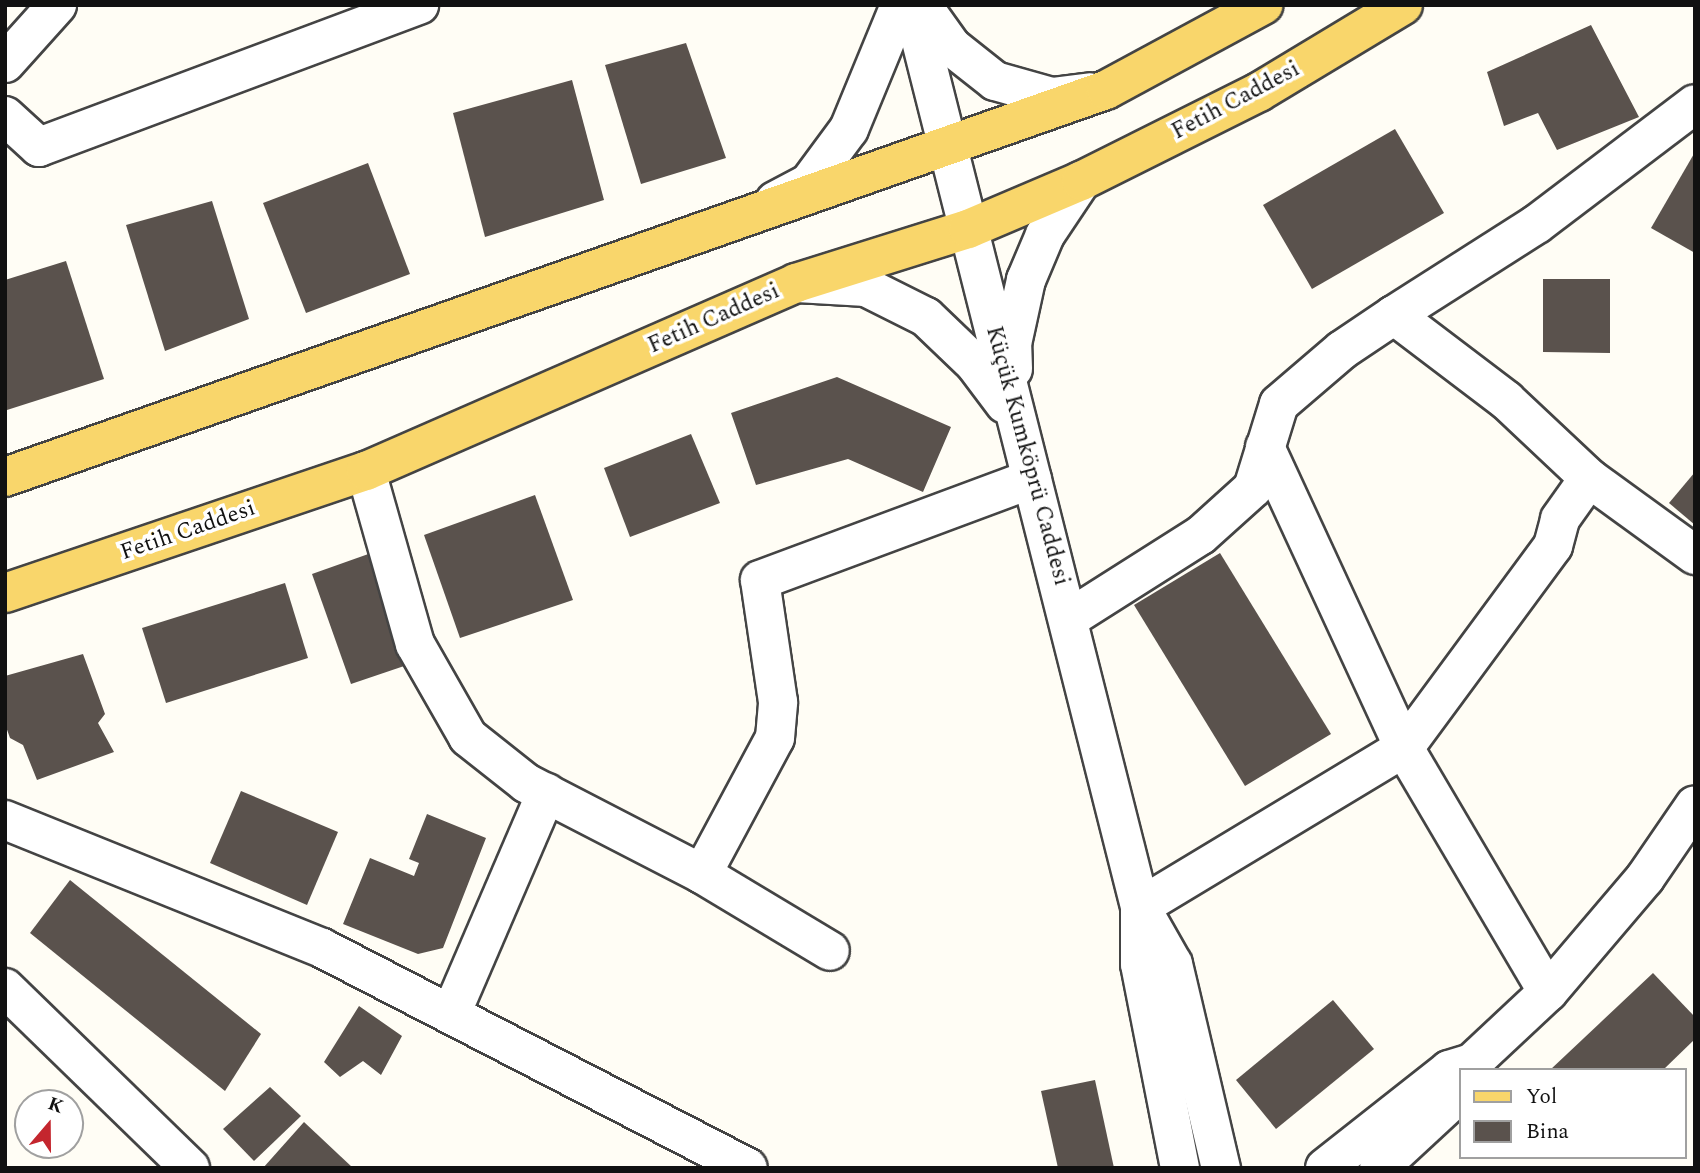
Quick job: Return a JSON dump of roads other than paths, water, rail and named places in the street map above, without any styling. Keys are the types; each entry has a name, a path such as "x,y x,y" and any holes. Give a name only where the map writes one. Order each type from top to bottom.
{"main road":[{"path":"5,477 719,229 1106,90 1264,5"},
{"name":"Fetih Caddesi","path":"5,593 366,471 796,283 968,229 1081,181 1259,92 1403,5"}],"street":[{"path":"5,63 57,5"},
{"path":"5,116 39,147 419,5"},
{"path":"719,229 809,183 849,128 900,5"},
{"name":"Küçük Kumköprü Caddesi","path":"912,5 1015,417 1070,618 1140,907"},
{"path":"922,5 952,47 995,81 1052,97 1106,90"},
{"path":"1070,618 1201,536 1253,488 1279,404 1342,350 1537,224 1695,104"},
{"path":"1015,417 1012,344 1026,280 1045,235 1081,181"},
{"path":"796,283 866,287 926,317 975,364 1015,417"},
{"path":"1394,315 1506,400 1589,478 1695,555"},
{"path":"1265,447 1404,748 1548,992"},
{"path":"366,471 415,645 468,737 546,793 702,874 830,951"},
{"path":"1140,907 1404,748 1553,546 1560,519 1589,478"},
{"path":"702,874 775,738 778,702 760,580 1032,479"},
{"path":"451,1014 546,793"},
{"path":"1475,1068 1548,992 1645,878 1695,805"},
{"path":"5,820 322,948 748,1168"},
{"path":"1140,907 1140,964 1180,1168"},
{"path":"1140,907 1173,964 1221,1168"},
{"path":"5,988 190,1168"},
{"path":"1325,1168 1449,1070 1458,1073"},
{"path":"1379,1168 1458,1085"}]}
